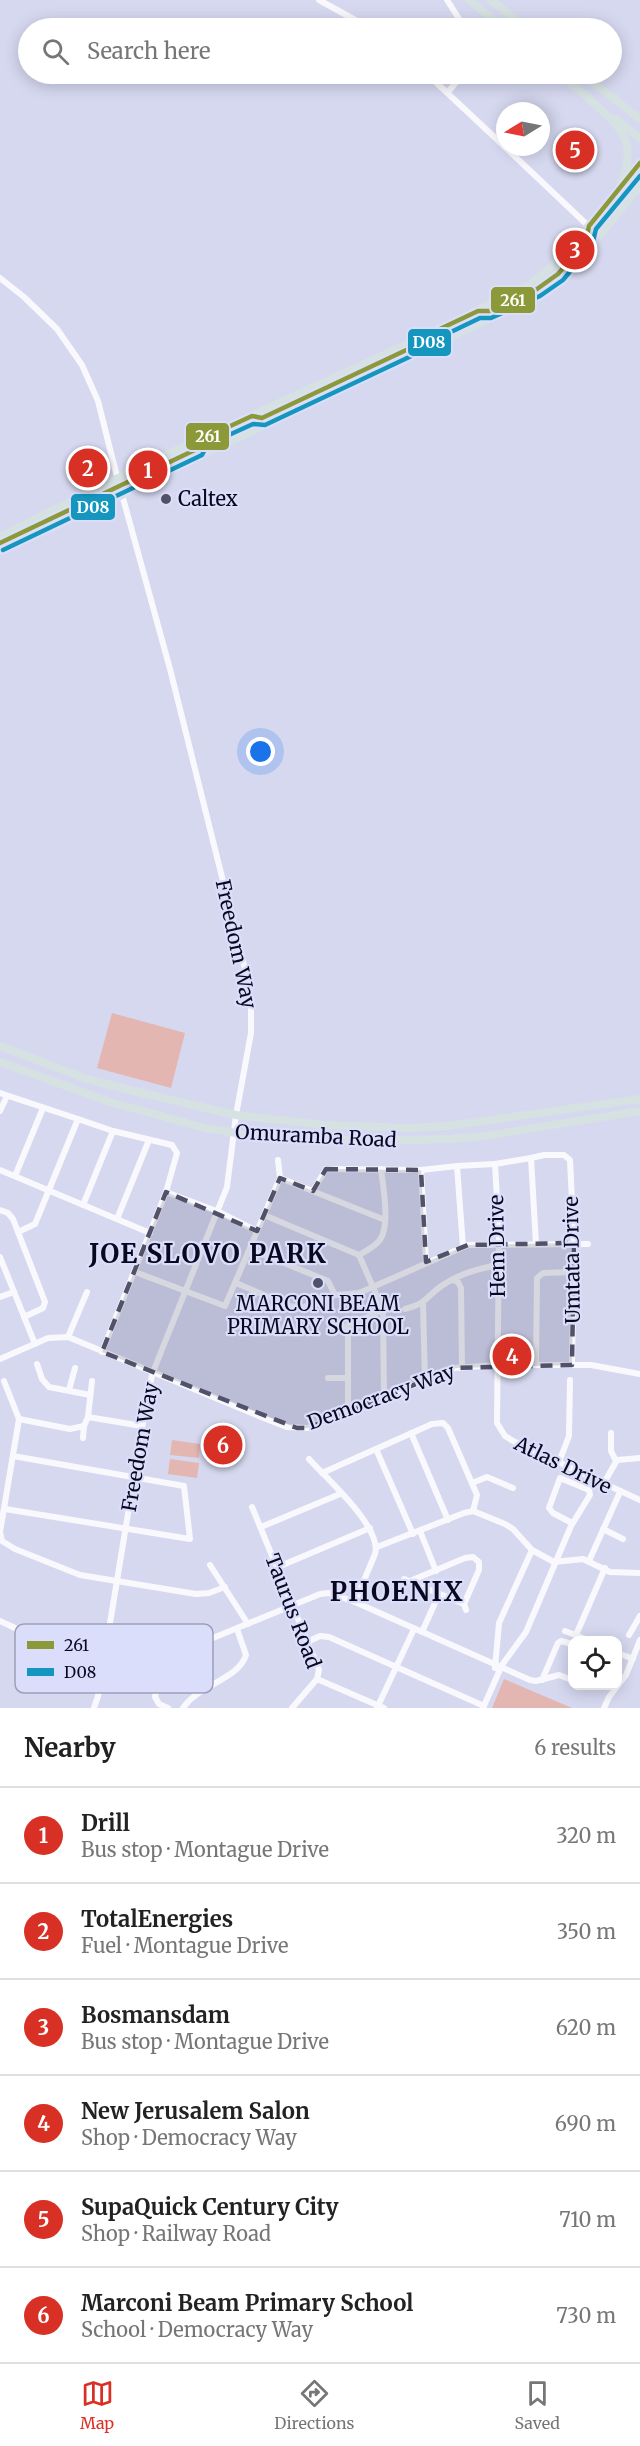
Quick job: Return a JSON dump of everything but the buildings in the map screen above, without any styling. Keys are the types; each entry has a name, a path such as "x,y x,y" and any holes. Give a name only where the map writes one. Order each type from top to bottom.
{"main road":[{"path":"469,0 492,18"},
{"path":"491,0 514,18"},
{"path":"571,84 640,138"},
{"path":"595,84 640,119"},
{"path":"586,96 617,126 627,141 628,162 617,194"},
{"path":"0,537 117,479 520,290 554,265 617,194 640,163"},
{"path":"0,550 122,495 182,464 538,295 560,281 640,186"},
{"name":"Omuramba Road","path":"0,1046 87,1078 236,1115 323,1125 409,1128 485,1122 640,1099"},
{"name":"Omuramba Road","path":"0,1062 110,1102 205,1128 234,1133 362,1141 448,1139 485,1136 640,1111"}],"street":[{"path":"319,0 352,18"},
{"path":"447,0 459,18"},
{"path":"439,84 496,138"},
{"path":"448,92 455,84"},
{"path":"514,156 599,236"},
{"name":"Freedom Way","path":"0,278 24,297 57,329 82,365 102,413 117,479 170,669 248,982 251,1033 236,1115 227,1187 219,1212 153,1372 109,1624"},
{"path":"0,1111 3,1094 112,1131 172,1145 177,1153 166,1192 102,1352"},
{"path":"15,1176 43,1108"},
{"path":"18,1232 34,1224 78,1119"},
{"path":"83,1205 112,1131"},
{"path":"117,1219 148,1140"},
{"name":"Umtata Drive","path":"531,1158 544,1155 567,1156 570,1160 574,1243 572,1365"},
{"path":"313,1191 326,1169 421,1170 495,1164 531,1158 536,1244"},
{"path":"135,1272 225,1306 280,1178 278,1160"},
{"name":"Hem Drive","path":"495,1164 498,1244 497,1365"},
{"path":"457,1166 463,1247"},
{"path":"359,1254 378,1243 384,1233 381,1169"},
{"path":"0,1170 150,1233"},
{"path":"421,1170 426,1262"},
{"path":"280,1178 385,1220"},
{"path":"166,1192 219,1212 257,1231"},
{"path":"0,1210 11,1216 45,1302 43,1308 24,1317"},
{"path":"264,1215 359,1254 382,1310 384,1397"},
{"path":"236,1283 297,1308 334,1295 359,1293 463,1247 498,1244 588,1244"},
{"path":"250,1250 328,1281 334,1295"},
{"path":"0,1257 35,1344"},
{"path":"405,1309 423,1304 452,1280 475,1270 498,1265"},
{"path":"536,1365 537,1278 543,1273 573,1272"},
{"path":"452,1280 458,1282 461,1288 462,1367"},
{"path":"0,1298 14,1292"},
{"path":"1,1356 53,1337 68,1337 87,1292"},
{"path":"423,1304 425,1380"},
{"path":"340,1329 382,1310"},
{"path":"348,1325 348,1411"},
{"name":"Democracy Way","path":"68,1337 287,1427 308,1428 445,1371 462,1367 591,1365 640,1374"},
{"path":"36,1364 42,1379 49,1387 90,1395"},
{"name":"Atlas Drive","path":"497,1365 496,1412 500,1430 505,1436 604,1482 620,1492 589,1561"},
{"path":"69,1390 75,1368"},
{"path":"328,1378 348,1378"},
{"path":"559,1462 569,1436 570,1380"},
{"path":"3,1381 19,1419 3,1496 5,1509 0,1532 2,1541 15,1550 75,1573 196,1594 209,1593 225,1587"},
{"path":"82,1438 88,1417 92,1381"},
{"path":"88,1417 142,1426"},
{"path":"19,1419 70,1429 84,1426"},
{"path":"322,1473 411,1433 436,1423 443,1423 447,1425 472,1483 477,1498 473,1511"},
{"path":"411,1433 447,1520"},
{"path":"611,1433 611,1451 616,1461"},
{"path":"376,1449 436,1571"},
{"path":"5,1509 190,1539 184,1486 13,1456"},
{"path":"616,1461 640,1458"},
{"path":"309,1459 370,1528 377,1547 355,1602"},
{"path":"604,1482 616,1461"},
{"path":"472,1483 487,1477 513,1488"},
{"path":"497,1666 526,1632 572,1523 590,1495 590,1491 560,1478 549,1508 553,1513 572,1523"},
{"path":"620,1492 640,1500"},
{"path":"261,1527 340,1494"},
{"name":"Taurus Road","path":"252,1507 318,1664 318,1679 293,1708"},
{"path":"377,1547 473,1511 513,1529 532,1550 554,1562 576,1559 589,1561 613,1572 640,1573"},
{"path":"278,1567 370,1528"},
{"path":"603,1529 623,1539"},
{"path":"309,1641 320,1636 329,1637 484,1707 496,1678 499,1623 532,1550"},
{"path":"465,1558 477,1560 480,1565 479,1570 465,1607 407,1580 436,1571 465,1558"},
{"path":"210,1565 248,1624"},
{"path":"566,1630 576,1635 605,1569"},
{"path":"213,1638 320,1594 329,1593 355,1602 530,1680 542,1680 559,1675 568,1678"},
{"path":"422,1632 439,1594"},
{"path":"629,1635 640,1616"},
{"path":"0,1621 15,1627"},
{"path":"213,1683 231,1674 241,1665 246,1655 237,1629"},
{"path":"318,1679 380,1707 414,1629"},
{"path":"604,1708 609,1697 626,1675 640,1640"},
{"path":"542,1680 558,1643 561,1641 568,1643"},
{"path":"622,1655 633,1659"},
{"name":"Freedom Way","path":"94,1708 98,1693"},
{"path":"156,1693 155,1697 159,1704 168,1708"},
{"path":"183,1708 195,1693"}],"highlighted area":[{"path":"326,1169 421,1170 426,1262 468,1245 574,1243 572,1365 455,1368 308,1428 297,1428 102,1352 166,1192 257,1231 280,1178 313,1191"}],"shaded area":[{"path":"112,1013 185,1033 171,1088 97,1068"},
{"path":"172,1440 200,1444 199,1458 170,1455"},
{"path":"170,1459 199,1463 197,1478 168,1474"},
{"path":"504,1679 572,1708 492,1708"}],"transit line":[{"name":"261","path":"0,543 199,448 200,440 252,416 262,418 419,344 423,337 478,311 489,311 537,289 558,274 586,241 589,226 640,163"},
{"name":"D08","path":"3,550 202,455 207,445 253,424 265,425 422,351 428,343 480,318 491,318 540,296 563,280 592,245 596,229 640,176"}],"place":[{"name":"SupaQuick Century City","path":"575,150"},
{"name":"Bosmansdam","path":"575,250"},
{"name":"TotalEnergies","path":"88,468"},
{"name":"Drill","path":"148,470"},
{"name":"Caltex","path":"166,499"},
{"name":"MARCONI BEAM PRIMARY SCHOOL","path":"318,1283"},
{"name":"New Jerusalem Salon","path":"512,1356"},
{"name":"Marconi Beam Primary School","path":"223,1445"}],"district":[{"name":"JOE SLOVO PARK","path":"208,1254"},
{"name":"PHOENIX","path":"397,1592"}]}
